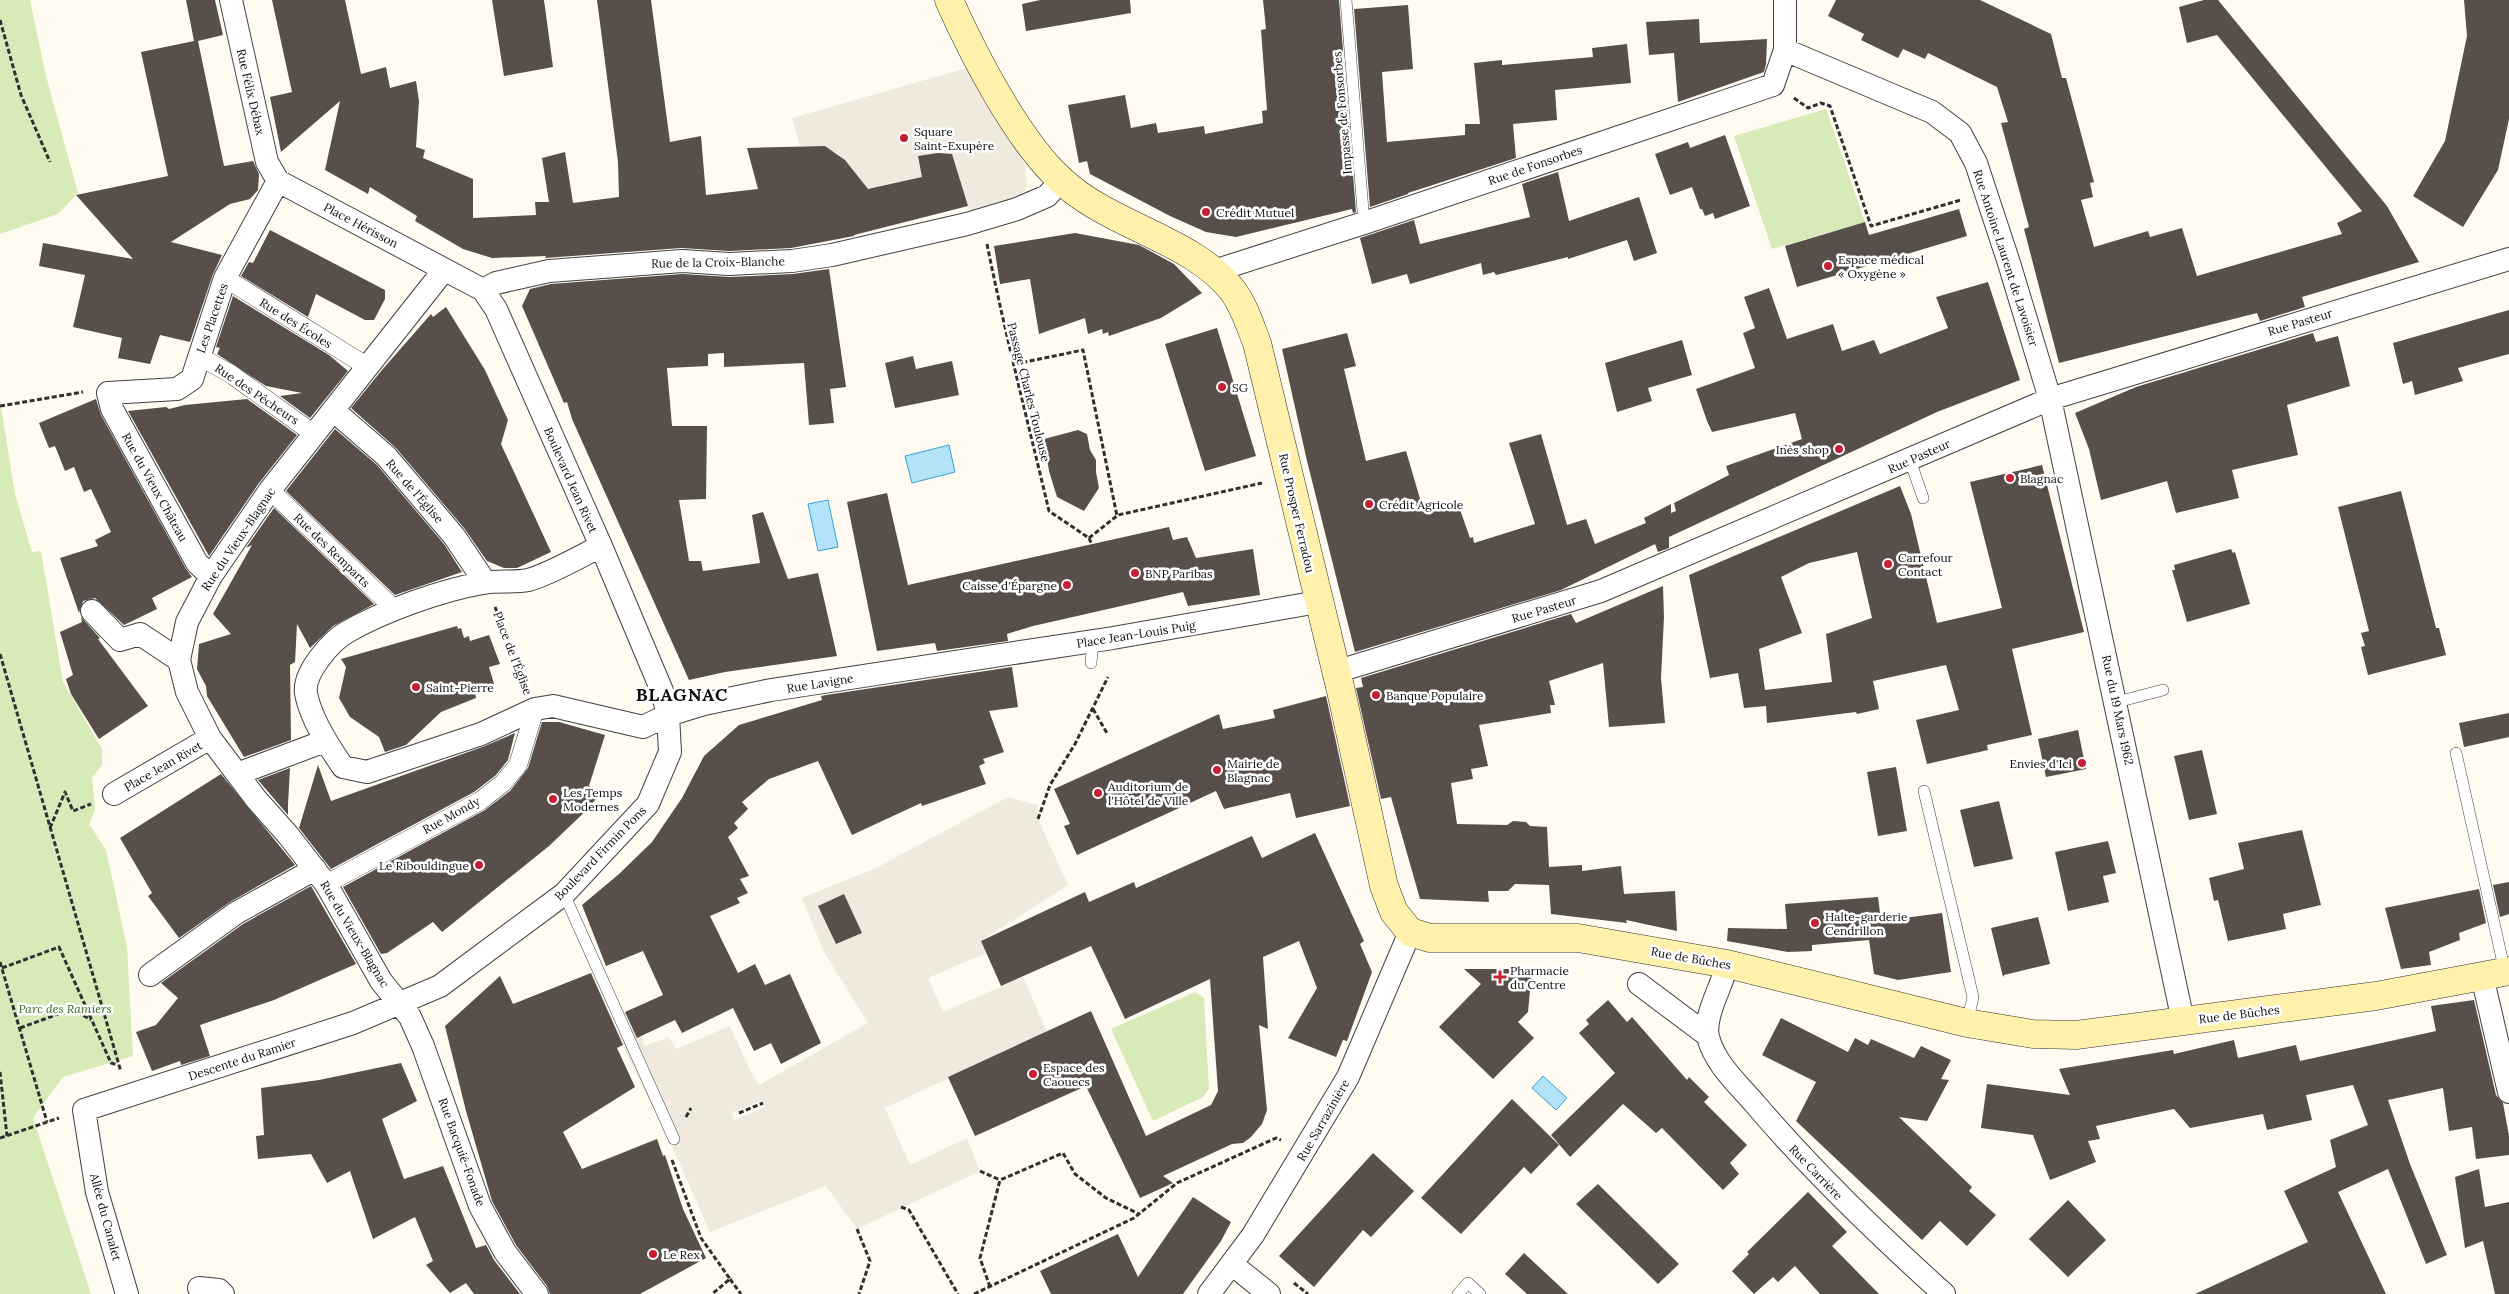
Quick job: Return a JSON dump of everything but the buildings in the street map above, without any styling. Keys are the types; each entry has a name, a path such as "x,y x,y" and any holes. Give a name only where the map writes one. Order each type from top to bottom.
{"main road":[{"name":"Rue Prosper Ferradou","path":"949,0 985,70 1024,137 1061,181 1103,209 1182,251 1214,271 1233,292 1254,334 1288,478 1307,604 1335,672 1384,886 1394,912 1410,932"},
{"name":"Rue de Bûches","path":"1410,932 1430,938 1578,938 1727,964 1967,1022 2033,1034 2076,1035 2376,996 2499,973"}],"street":[{"name":"Rue Félix Débax","path":"231,0 267,162 278,182"},
{"path":"1773,85 1785,50 1785,0"},
{"name":"Rue Antoine Laurent de Lavoisier","path":"1785,50 1932,112 1960,133 1976,163 2050,399"},
{"name":"Rue de Fonsorbes","path":"1214,271 1364,224 1773,85"},
{"name":"Rue de la Croix-Blanche","path":"483,290 496,283 549,270 682,262 729,264 783,261 832,255 967,224 1017,209 1046,196 1061,181"},
{"name":"Place Hérisson","path":"278,182 444,270"},
{"name":"Les Placettes","path":"108,393 177,389 192,380 198,356 225,278 278,182"},
{"name":"Rue Pasteur","path":"1335,672 1601,591 2050,399 2509,258"},
{"name":"Boulevard Jean Rivet","path":"444,270 483,290 496,309 601,546 662,691 668,715"},
{"name":"Rue du Vieux-Blagnac","path":"399,1004 381,981 321,876 236,774 210,738 187,692 179,660 187,622 211,576 270,490 444,270"},
{"name":"Rue des Écoles","path":"225,278 368,367"},
{"name":"Rue des Pêcheurs","path":"198,356 231,374 314,434"},
{"name":"Rue du Vieux Château","path":"108,393 112,409 197,563 211,576"},
{"name":"Rue du 19 Mars 1962","path":"2050,399 2117,702 2183,1021"},
{"name":"Rue de l'Église","path":"333,410 386,456 454,536 486,582"},
{"name":"Rue des Remparts","path":"270,490 387,602 392,611"},
{"path":"535,709 482,734 368,772 343,767 325,741 306,692 311,670 345,632 392,611 468,586 486,582 528,580 601,546"},
{"name":"Place Jean-Louis Puig","path":"974,658 1103,640 1307,604"},
{"path":"92,611 120,640 140,634 179,660"},
{"name":"Rue Lavigne","path":"668,715 704,704 772,690 974,658"},
{"name":"Place de l'Église","path":"535,709 553,706 643,727 668,715"},
{"name":"Rue Mondy","path":"321,876 480,801 503,783 518,765 535,709"},
{"name":"Boulevard Firmin Pons","path":"399,1004 440,986 564,894 648,804 670,752 668,715"},
{"name":"Place Jean Rivet","path":"114,794 210,738"},
{"path":"236,774 325,741"},
{"path":"150,975 236,913 321,876"},
{"name":"Rue Sarrazinière","path":"1210,1294 1233,1265 1306,1149 1348,1077 1410,932"},
{"name":"Rue Carrière","path":"1727,964 1724,979 1713,1000 1707,1035 1715,1058 1789,1144 1874,1230 1944,1294"},
{"path":"2499,973 2509,1092"},
{"path":"1639,984 1707,1035"},
{"name":"Descente du Ramier","path":"84,1110 353,1022 399,1004"},
{"name":"Rue Bacquié-Fonade","path":"399,1004 410,1017 423,1046 480,1206 505,1252 537,1294"},
{"name":"Allée du Canalet","path":"84,1110 97,1192 127,1294"},
{"path":"1233,1265 1269,1294"},
{"path":"199,1288 219,1290 223,1294"}],"lane":[{"name":"Impasse de Fonsorbes","path":"1346,0 1364,224"},
{"path":"1910,460 1923,498"},
{"path":"1091,664 1103,640"},
{"path":"2117,702 2163,690"},
{"path":"2456,753 2499,973"},
{"path":"1924,791 1973,997 1967,1022"},
{"path":"564,894 674,1139"},
{"path":"1458,1294 1468,1283 1480,1294"}],"path":[{"path":"0,20 21,95 50,162"},
{"path":"1773,85 1808,108 1822,103 1830,106 1871,226 1986,193"},
{"name":"Passage Charles Toulouse","path":"986,239 1003,326 1015,364 1049,511 1090,538"},
{"path":"1015,364 1083,350 1117,516"},
{"path":"0,406 74,394"},
{"path":"1092,545 1090,538 1117,516 1288,478"},
{"name":"Place de l'Église","path":"486,582 535,709"},
{"path":"1038,819 1050,785 1093,709 1116,659 1103,640"},
{"path":"0,654 128,1096"},
{"path":"1093,709 1108,735"},
{"path":"50,828 65,792 73,811 114,794"},
{"path":"2,968 59,947 111,1063 119,1065"},
{"path":"0,962 47,1122"},
{"path":"20,1028 61,1013 76,1011 92,1020"},
{"path":"0,1072 8,1136"},
{"path":"739,1114 763,1103"},
{"path":"691,1108 668,1149 700,1238 741,1294"},
{"path":"0,1138 84,1110"},
{"path":"974,1294 1139,1214 1177,1183 1276,1138 1306,1149"},
{"path":"980,1171 1000,1180 1063,1153 1075,1174 1106,1198 1139,1214"},
{"path":"990,1286 980,1258 1000,1180"},
{"path":"901,1207 909,1210 958,1294"},
{"path":"856,1229 870,1261 859,1294"},
{"path":"712,1294 730,1279"}],"green space":[{"path":"0,0 30,0 46,76 78,193 58,214 0,234"},
{"path":"1826,109 1865,222 1772,249 1734,136"},
{"name":"Parc des Ramiers","path":"0,400 15,494 32,552 41,551 63,682 102,749 102,765 92,778 95,810 89,824 106,850 127,947 133,1056 63,1077 33,1118 91,1294 0,1294"},
{"path":"1195,992 1204,998 1209,1089 1203,1097 1153,1121 1111,1029"}],"shaded area":[{"name":"Square Saint-Exupère","path":"970,67 1025,165 1027,188 1017,200 970,212 954,165 925,183 888,185 856,192 852,168 839,154 821,146 800,146 792,118"},
{"path":"1008,797 1037,805 1038,819 1068,885 981,941 986,953 928,978 943,1012 1023,977 1047,1032 885,1108 910,1165 967,1138 980,1171 857,1229 826,1186 710,1232 671,1144 617,1034 639,1026 644,1046 669,1037 676,1049 730,1026 759,1085 868,1023 824,952 802,898 876,868","holes":["762,1100 765,1107 734,1120 732,1113"]}],"water":[{"path":"949,445 955,472 912,483 905,456"},
{"path":"828,500 838,547 818,551 808,504"},
{"path":"1543,1076 1567,1098 1556,1110 1532,1088"}],"place":[{"name":"Square Saint-Exupère","path":"904,138"},
{"name":"Crédit Mutuel","path":"1206,212"},
{"name":"Espace médical « Oxygène »","path":"1828,266"},
{"name":"SG","path":"1222,387"},
{"name":"Inès shop","path":"1839,449"},
{"name":"Blagnac","path":"2010,478"},
{"name":"Crédit Agricole","path":"1369,504"},
{"name":"Carrefour Contact","path":"1888,564"},
{"name":"BNP Paribas","path":"1135,573"},
{"name":"Caisse d'Épargne","path":"1067,585"},
{"name":"Saint-Pierre","path":"416,687"},
{"name":"Banque Populaire","path":"1376,695"},
{"name":"Envies d'Ici","path":"2082,763"},
{"name":"Mairie de Blagnac","path":"1217,770"},
{"name":"Auditorium de l'Hôtel de Ville","path":"1098,793"},
{"name":"Les Temps Modernes","path":"553,799"},
{"name":"Le Ribouldingue","path":"479,865"},
{"name":"Halte-garderie Cendrillon","path":"1815,923"},
{"name":"Pharmacie du Centre","path":"1500,977"},
{"name":"Espace des Caouecs","path":"1033,1074"},
{"name":"Le Rex","path":"653,1254"}],"district":[{"name":"BLAGNAC","path":"682,694"}]}
